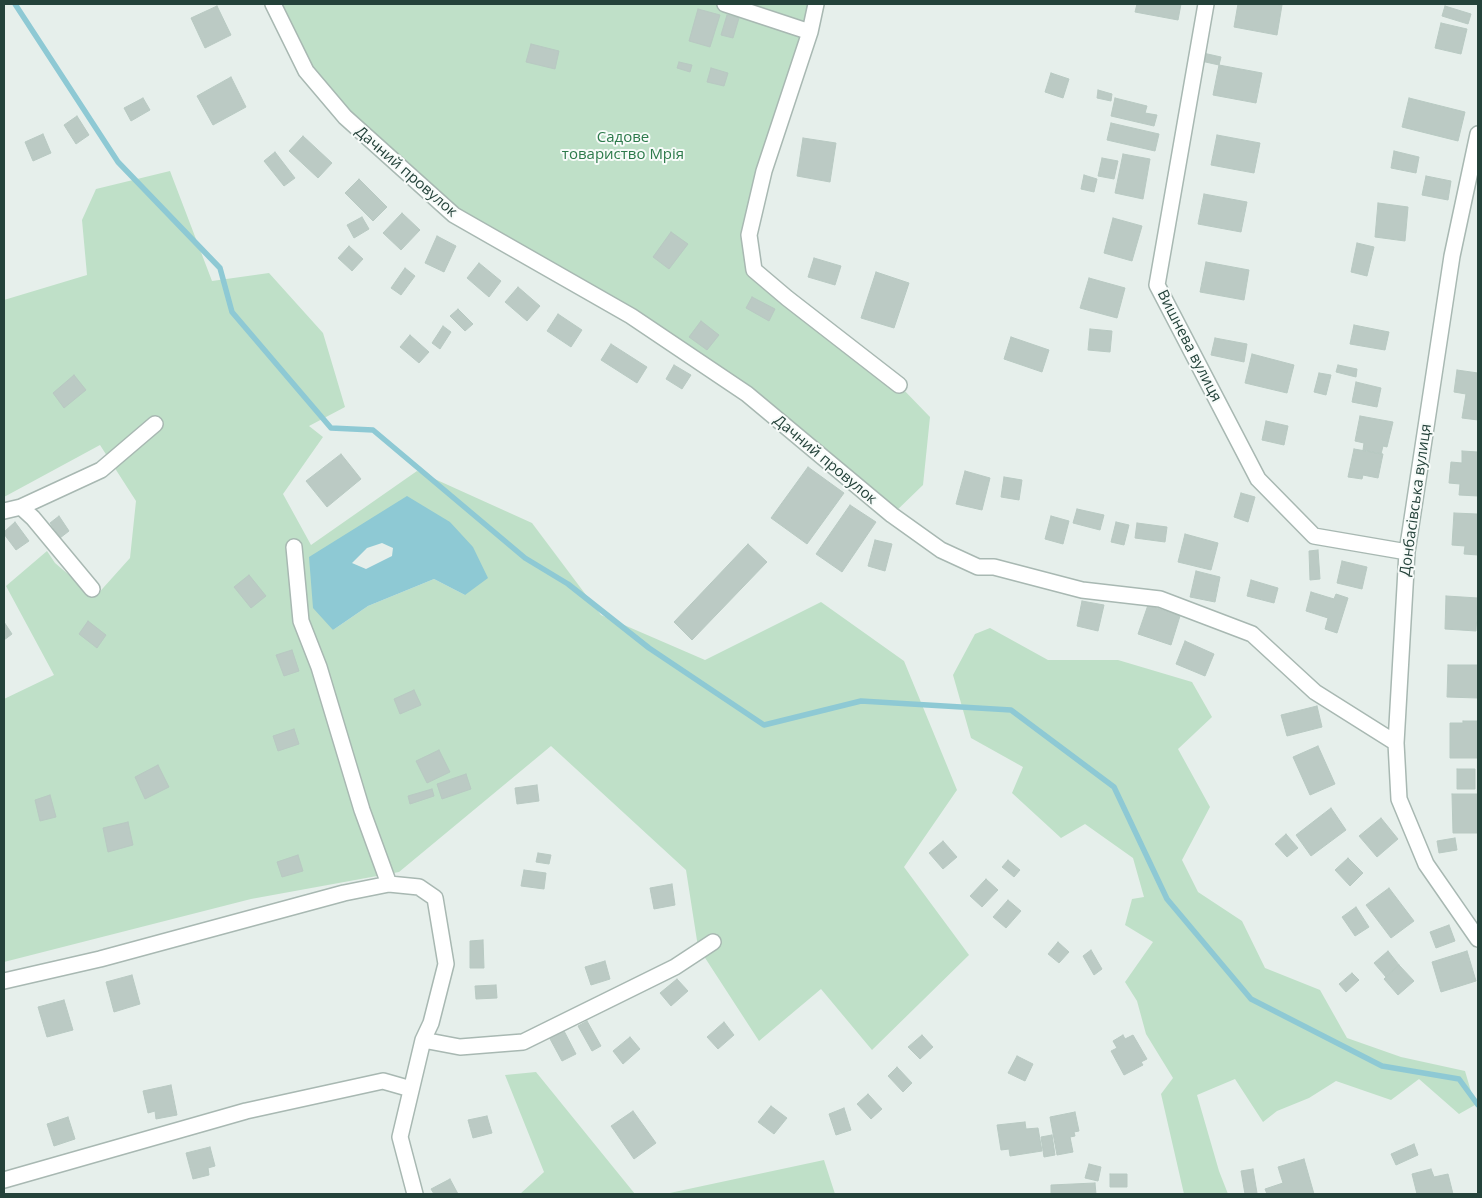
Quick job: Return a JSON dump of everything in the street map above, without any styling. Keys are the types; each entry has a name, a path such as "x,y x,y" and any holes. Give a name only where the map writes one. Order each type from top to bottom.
{"street":[{"name":"Дачний провулок","path":"273,4 306,70 344,117 454,216 631,316 747,394 892,515 941,550 978,567 994,567 1082,590 1160,599 1252,634 1315,692 1396,744"},
{"path":"725,4 810,32"},
{"path":"816,4 810,32 764,171 749,235 754,270 899,385"},
{"name":"Вишнева вулиця","path":"1206,4 1157,285 1258,479 1314,536 1407,552"},
{"name":"Донбасівська вулиця","path":"1478,134 1452,256 1407,552 1396,744 1399,799 1426,864 1478,938"},
{"path":"4,511 21,507 102,470 155,424"},
{"path":"21,507 33,518 92,590"},
{"path":"294,547 302,621 320,667 362,810 389,884"},
{"path":"4,981 100,959 344,893 389,884 419,887 435,898 446,964 431,1023 423,1040 400,1137 415,1194"},
{"path":"423,1040 460,1047 523,1042 675,967 714,942"},
{"path":"4,1180 246,1110 383,1081 411,1089"}],"green space":[{"name":"Садове товариство Мрія","path":"272,4 816,4 749,235 754,270 899,385 930,417 923,485 892,515 747,394 454,215 306,71"},
{"path":"170,171 212,281 269,273 323,333 345,407 309,426 323,437 283,494 311,545 417,471 532,523 601,615 705,660 821,602 904,661 957,790 904,867 969,955 872,1050 821,989 759,1041 698,947 686,870 551,746 399,872 251,899 4,962 4,699 54,675 6,586 47,551 55,563 95,597 130,558 136,501 100,445 4,497 4,300 87,275 82,220 96,189","holes":["450,522 465,595 434,579 368,606 333,630 310,557"]},
{"path":"990,628 1048,660 1118,660 1192,682 1212,717 1178,749 1210,807 1182,860 1198,892 1242,921 1265,968 1320,990 1347,1038 1401,1057 1465,1071 1475,1105 1459,1114 1419,1079 1391,1100 1336,1081 1309,1098 1277,1111 1263,1122 1235,1079 1197,1095 1219,1171 1228,1194 1184,1194 1161,1094 1173,1078 1146,1034 1137,1001 1125,982 1153,942 1125,925 1132,899 1144,897 1133,858 1085,824 1061,838 1012,793 1023,767 971,738 953,675 975,634"},
{"path":"536,1072 635,1194 520,1194 544,1172 505,1075"},
{"path":"824,1160 835,1194 665,1194"}],"water":[{"path":"407,496 450,522 473,547 488,578 465,595 434,579 368,606 333,630 313,608 309,557","holes":["382,543 393,548 392,556 366,569 352,563 367,548"]}],"building":[{"path":"1137,4 1181,4 1178,20 1135,12"},
{"path":"1238,4 1282,5 1277,35 1234,27"},
{"path":"217,6 231,35 205,48 191,18"},
{"path":"1445,6 1471,14 1468,24 1442,16"},
{"path":"698,9 720,15 710,47 689,41"},
{"path":"727,15 739,18 733,38 721,35"},
{"path":"1441,23 1467,29 1461,54 1435,48"},
{"path":"531,44 559,51 555,69 526,62"},
{"path":"1203,53 1221,57 1219,65 1201,61"},
{"path":"679,62 692,65 690,72 677,68"},
{"path":"1219,65 1262,73 1256,103 1213,95"},
{"path":"711,68 728,73 724,86 707,82"},
{"path":"1051,73 1069,79 1063,98 1045,92"},
{"path":"231,77 246,107 213,125 197,96"},
{"path":"1098,90 1112,94 1111,101 1097,98"},
{"path":"143,98 150,110 131,121 124,108"},
{"path":"1115,98 1147,106 1145,113 1157,115 1154,126 1111,116"},
{"path":"1409,98 1465,112 1458,141 1402,127"},
{"path":"77,116 89,135 76,144 64,125"},
{"path":"1111,123 1159,134 1155,151 1107,140"},
{"path":"43,134 51,153 33,161 25,142"},
{"path":"1217,135 1260,143 1254,173 1211,165"},
{"path":"303,136 332,163 318,178 289,151"},
{"path":"803,138 836,143 830,182 797,176"},
{"path":"1394,151 1419,157 1416,173 1391,168"},
{"path":"275,152 295,178 284,186 264,161"},
{"path":"1123,154 1150,159 1143,199 1115,193"},
{"path":"1102,158 1118,161 1114,179 1098,176"},
{"path":"1084,175 1097,179 1094,192 1081,189"},
{"path":"1426,176 1451,181 1448,200 1422,195"},
{"path":"359,179 387,207 373,221 345,193"},
{"path":"1204,194 1247,202 1241,232 1198,224"},
{"path":"1378,203 1408,207 1405,241 1375,237"},
{"path":"402,213 420,230 401,250 383,233"},
{"path":"362,217 369,229 354,238 347,225"},
{"path":"1113,218 1142,226 1132,261 1104,253"},
{"path":"671,232 688,244 669,269 653,257"},
{"path":"437,236 456,246 444,272 425,263"},
{"path":"1357,243 1374,247 1367,276 1351,272"},
{"path":"349,246 363,259 352,271 338,258"},
{"path":"814,258 841,266 835,285 808,277"},
{"path":"1206,262 1249,270 1244,300 1200,292"},
{"path":"479,263 501,281 489,297 467,278"},
{"path":"405,268 415,276 401,295 391,288"},
{"path":"876,272 909,283 894,328 861,318"},
{"path":"1089,278 1125,288 1117,318 1080,308"},
{"path":"518,287 540,306 527,321 505,302"},
{"path":"752,297 775,309 769,321 746,308"},
{"path":"458,309 473,324 465,331 450,316"},
{"path":"558,314 582,330 571,347 547,331"},
{"path":"701,321 719,335 707,350 689,337"},
{"path":"1354,325 1389,332 1385,350 1350,344"},
{"path":"443,326 451,332 440,349 432,343"},
{"path":"1090,329 1112,331 1110,352 1088,350"},
{"path":"410,335 429,352 419,363 400,347"},
{"path":"1011,337 1049,350 1042,372 1004,359"},
{"path":"1215,338 1247,344 1244,362 1211,355"},
{"path":"611,344 647,367 637,383 601,360"},
{"path":"1252,354 1294,365 1287,393 1245,383"},
{"path":"674,365 691,375 682,389 666,379"},
{"path":"1338,365 1357,369 1356,377 1336,372"},
{"path":"1457,370 1478,373 1478,420 1462,418 1466,394 1454,392"},
{"path":"1319,373 1331,375 1326,395 1314,392"},
{"path":"74,375 86,390 64,408 53,393"},
{"path":"1356,382 1381,388 1377,407 1352,402"},
{"path":"1360,416 1393,422 1387,447 1383,446 1381,454 1363,450 1364,443 1355,441"},
{"path":"1266,421 1288,426 1284,445 1262,440"},
{"path":"1354,449 1383,454 1378,478 1363,475 1362,479 1348,477"},
{"path":"1462,451 1478,452 1478,496 1459,495 1460,484 1449,483 1451,462 1462,463"},
{"path":"341,454 361,479 327,507 306,481"},
{"path":"808,467 844,493 807,544 771,518"},
{"path":"965,471 990,478 982,510 956,504"},
{"path":"1004,477 1022,480 1019,500 1001,497"},
{"path":"1241,493 1255,497 1248,522 1234,517"},
{"path":"850,505 876,522 842,572 816,554"},
{"path":"1077,509 1104,515 1100,530 1073,523"},
{"path":"1454,513 1477,514 1478,555 1464,554 1465,546 1452,545"},
{"path":"59,516 69,531 60,538 50,523"},
{"path":"1051,516 1069,521 1063,544 1045,539"},
{"path":"15,522 29,541 16,550 4,534"},
{"path":"1116,522 1129,525 1124,545 1111,542"},
{"path":"1137,523 1167,527 1165,542 1135,538"},
{"path":"1185,534 1218,543 1211,570 1178,562"},
{"path":"875,540 892,544 885,571 868,566"},
{"path":"748,544 767,562 692,640 674,622"},
{"path":"1318,550 1320,579 1310,580 1309,551"},
{"path":"1342,561 1367,567 1362,589 1337,583"},
{"path":"1196,571 1220,577 1215,602 1190,597"},
{"path":"249,575 266,596 251,608 234,587"},
{"path":"1251,580 1278,588 1274,603 1247,596"},
{"path":"1311,592 1334,599 1336,594 1348,598 1337,633 1325,629 1328,618 1306,611"},
{"path":"1446,596 1478,598 1476,631 1445,629"},
{"path":"1082,601 1104,605 1098,631 1077,626"},
{"path":"1148,605 1180,616 1171,645 1138,634"},
{"path":"88,621 106,635 97,648 79,634"},
{"path":"4,622 12,634 4,640"},
{"path":"1185,641 1214,654 1205,676 1176,664"},
{"path":"292,650 299,671 284,676 276,655"},
{"path":"1448,665 1478,665 1478,698 1447,697"},
{"path":"414,690 421,705 400,714 394,699"},
{"path":"1317,706 1322,727 1287,736 1281,715"},
{"path":"1463,721 1478,721 1478,758 1450,758 1450,723 1463,723"},
{"path":"294,729 299,744 278,751 273,736"},
{"path":"1318,746 1335,784 1310,795 1293,757"},
{"path":"439,750 450,772 427,783 416,761"},
{"path":"158,765 169,787 145,799 135,777"},
{"path":"1457,769 1475,769 1475,789 1457,789"},
{"path":"466,774 471,789 442,799 437,784"},
{"path":"537,785 539,801 517,804 515,788"},
{"path":"432,789 434,796 410,804 408,796"},
{"path":"1452,794 1478,794 1478,833 1453,833"},
{"path":"50,795 56,817 40,821 35,800"},
{"path":"1331,808 1346,830 1311,856 1296,835"},
{"path":"1381,818 1398,839 1377,857 1359,836"},
{"path":"128,822 133,845 108,852 103,828"},
{"path":"1286,834 1298,848 1287,857 1275,844"},
{"path":"1455,838 1457,850 1439,853 1437,841"},
{"path":"943,841 957,857 943,869 929,853"},
{"path":"538,853 551,855 549,864 536,862"},
{"path":"298,855 303,871 282,877 277,862"},
{"path":"1348,858 1363,873 1350,886 1335,870"},
{"path":"1008,860 1020,870 1014,877 1002,867"},
{"path":"524,870 546,873 544,889 521,886"},
{"path":"986,879 998,890 982,907 970,896"},
{"path":"672,884 675,905 654,909 650,888"},
{"path":"1389,888 1414,921 1391,938 1366,905"},
{"path":"1008,900 1021,911 1006,928 993,917"},
{"path":"1356,907 1369,927 1355,936 1342,917"},
{"path":"1449,925 1455,941 1436,948 1430,932"},
{"path":"483,940 484,968 470,968 470,941"},
{"path":"1058,942 1069,952 1059,963 1048,954"},
{"path":"1091,950 1102,969 1094,975 1083,956"},
{"path":"1388,951 1399,965 1386,977 1374,963"},
{"path":"1467,951 1476,981 1441,992 1432,962"},
{"path":"605,961 610,979 591,985 585,967"},
{"path":"1399,965 1414,981 1398,995 1384,979"},
{"path":"1352,973 1359,980 1346,992 1339,984"},
{"path":"132,975 140,1004 114,1012 106,982"},
{"path":"677,979 688,991 671,1006 660,993"},
{"path":"496,985 497,998 476,999 475,986"},
{"path":"64,1000 73,1030 47,1037 38,1007"},
{"path":"587,1021 601,1046 592,1051 578,1026"},
{"path":"724,1022 734,1035 718,1049 707,1037"},
{"path":"563,1029 576,1054 562,1061 549,1037"},
{"path":"922,1035 933,1047 920,1059 908,1047"},
{"path":"1123,1035 1125,1039 1133,1035 1147,1059 1141,1062 1143,1065 1124,1075 1111,1051 1117,1048 1113,1041"},
{"path":"630,1037 640,1049 623,1064 613,1051"},
{"path":"1017,1056 1033,1064 1025,1081 1008,1073"},
{"path":"897,1067 912,1083 903,1092 888,1076"},
{"path":"171,1085 177,1115 156,1119 155,1111 148,1113 143,1091"},
{"path":"868,1094 882,1109 871,1119 857,1104"},
{"path":"771,1106 787,1118 774,1134 758,1122"},
{"path":"844,1108 851,1130 836,1135 829,1114"},
{"path":"633,1111 656,1143 634,1159 611,1126"},
{"path":"1075,1112 1079,1131 1074,1132 1075,1136 1070,1137 1073,1152 1057,1155 1050,1117"},
{"path":"487,1116 492,1133 473,1138 468,1120"},
{"path":"68,1117 75,1139 54,1146 47,1124"},
{"path":"1025,1122 1026,1129 1038,1128 1042,1151 1010,1156 1009,1149 1001,1150 997,1125"},
{"path":"1052,1135 1055,1155 1044,1157 1041,1137"},
{"path":"1414,1144 1418,1155 1396,1165 1391,1154"},
{"path":"210,1147 215,1166 208,1168 209,1175 193,1179 186,1153"},
{"path":"1304,1159 1314,1194 1267,1194 1265,1189 1283,1183 1278,1167"},
{"path":"1089,1164 1101,1167 1098,1181 1085,1178"},
{"path":"1253,1169 1257,1193 1245,1194 1241,1171"},
{"path":"1431,1169 1434,1177 1448,1174 1453,1194 1417,1194 1412,1174"},
{"path":"1110,1174 1127,1174 1127,1187 1110,1187"},
{"path":"450,1179 458,1194 434,1194 431,1189"},
{"path":"1095,1183 1096,1194 1051,1194 1051,1185"}],"waterway":[{"path":"15,4 118,162 220,268 232,312 331,428 373,430 525,558 568,584 649,648 764,725 861,701 1011,710 1114,787 1167,899 1251,999 1382,1066 1459,1079 1478,1105"}]}
